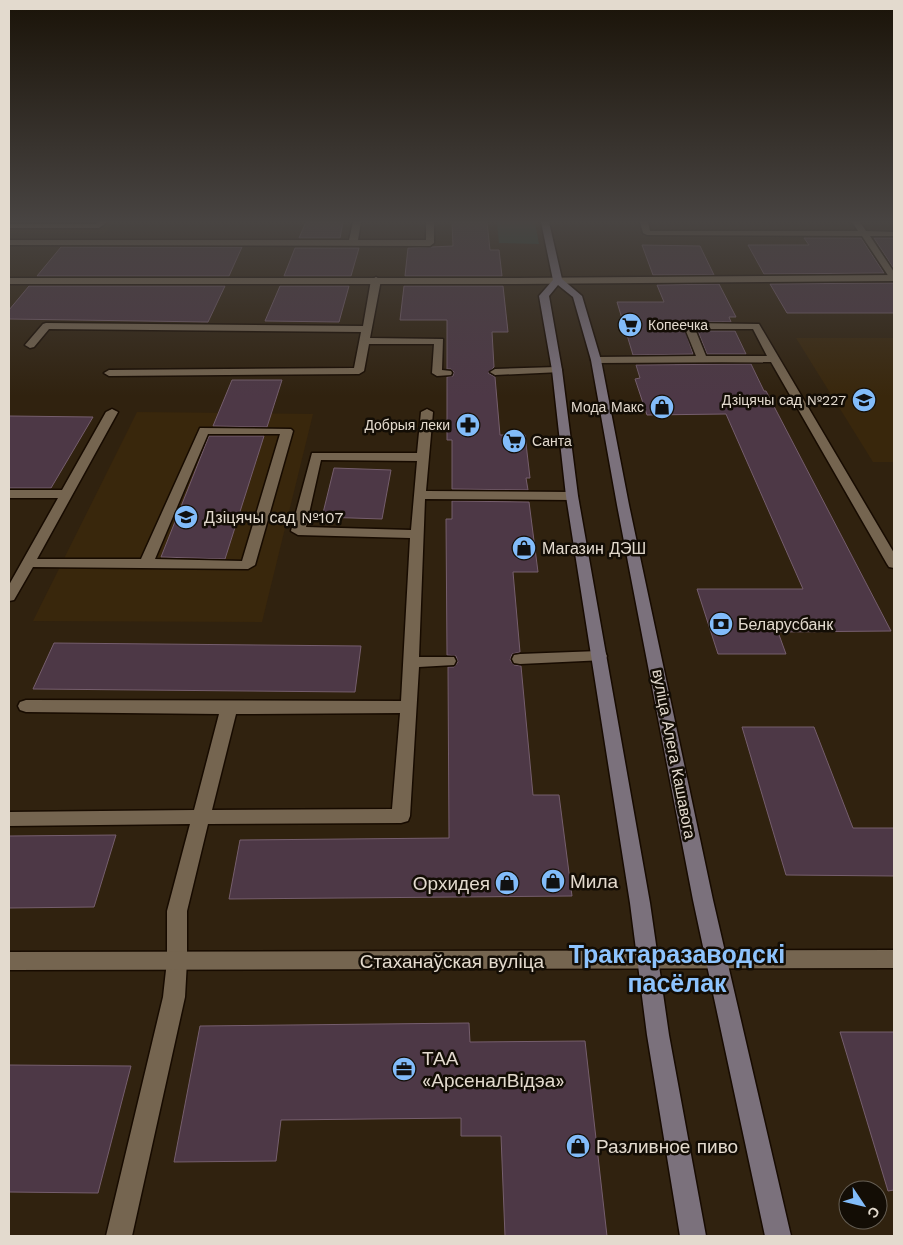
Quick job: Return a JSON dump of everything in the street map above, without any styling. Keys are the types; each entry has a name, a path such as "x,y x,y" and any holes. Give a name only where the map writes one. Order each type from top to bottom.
{"main road":[{"name":"вуліца Алега Кашавога","path":"558,280 577,296 596,360 623,505 716,959 778,1236"},
{"path":"558,280 544,296 557,370 572,496 693,1236"}],"street":[{"path":"9,281 339,280"},
{"path":"109,373 359,371 376,280"},
{"path":"30,345 46,326 367,328"},
{"path":"702,359 689,326 756,326 894,564"},
{"path":"364,341 440,341 437,373 447,373"},
{"path":"596,360 774,359"},
{"path":"495,372 557,370"},
{"path":"9,597 112,412"},
{"path":"9,819 401,816 412,662 419,495 427,412"},
{"path":"28,563 140,563 146,563 204,430 287,431 248,565 140,563"},
{"path":"417,534 298,531 316,456 423,457"},
{"path":"9,494 66,494"},
{"path":"419,495 572,496"},
{"path":"520,658 599,656"},
{"path":"412,662 448,661"},
{"path":"26,706 409,707"},
{"path":"119,1236 174,998 177,960 177,911 229,708"},
{"name":"Стаханаўская вуліца","path":"9,961 894,959"}],"shaded area":[{"name":"Дзіцячы сад №227","path":"796,338 894,338 894,462 873,462"},
{"name":"Дзіцячы сад №107","path":"137,412 313,414 262,622 33,621"}],"building":[{"path":"894,283 894,313 787,313 770,284"},
{"path":"719,284 736,317 729,317 731,322 689,321 683,324 693,354 633,355 617,302 664,302 657,285"},
{"path":"29,286 225,286 208,322 9,319 9,310"},
{"path":"280,286 349,286 339,322 265,321"},
{"path":"404,286 503,286 508,332 492,332 494,367 488,373 495,377 500,435 525,435 530,478 526,478 528,490 452,489 452,440 447,440 447,377 453,376 454,372 451,369 447,369 447,320 400,320"},
{"path":"698,331 735,331 746,354 707,354"},
{"path":"751,364 891,631 778,632 786,654 718,654 697,589 803,589 726,414 647,415 635,379 640,378 636,365"},
{"path":"232,380 282,380 267,427 213,426"},
{"path":"9,416 93,417 51,488 9,488"},
{"path":"209,436 264,436 225,559 161,557"},
{"path":"334,468 391,470 382,519 322,517"},
{"path":"452,501 529,502 538,572 513,572 520,652 512,654 510,660 514,665 521,666 533,795 559,795 572,896 229,899 240,840 449,838 448,667 454,667 458,662 456,656 447,655 446,519 452,519"},
{"path":"54,643 361,646 355,692 33,689"},
{"path":"742,727 814,727 853,828 894,828 894,876 786,875"},
{"path":"116,835 94,907 9,908 9,836"},
{"path":"469,1023 470,1042 585,1041 607,1236 505,1236 501,1136 461,1136 461,1118 281,1120 276,1161 174,1162 200,1026"},
{"path":"840,1032 894,1032 894,1190 888,1191 888,1180 885,1180"},
{"path":"9,1065 131,1066 98,1193 9,1192"}],"place":[{"name":"Копеечка","path":"630,325"},
{"name":"Дзіцячы сад №227","path":"864,400"},
{"name":"Мода Макс","path":"662,407"},
{"name":"Добрыя леки","path":"468,425"},
{"name":"Санта","path":"514,441"},
{"name":"Дзіцячы сад №107","path":"186,517"},
{"name":"Магазин ДЭШ","path":"524,548"},
{"name":"Беларусбанк","path":"721,624"},
{"name":"Мила","path":"553,881"},
{"name":"Орхидея","path":"507,883"},
{"name":"ТАА «АрсеналВідэа»","path":"404,1069"},
{"name":"Разливное пиво","path":"578,1146"}],"district":[{"name":"Трактаразаводскі пасёлак","path":"677,968"}]}
